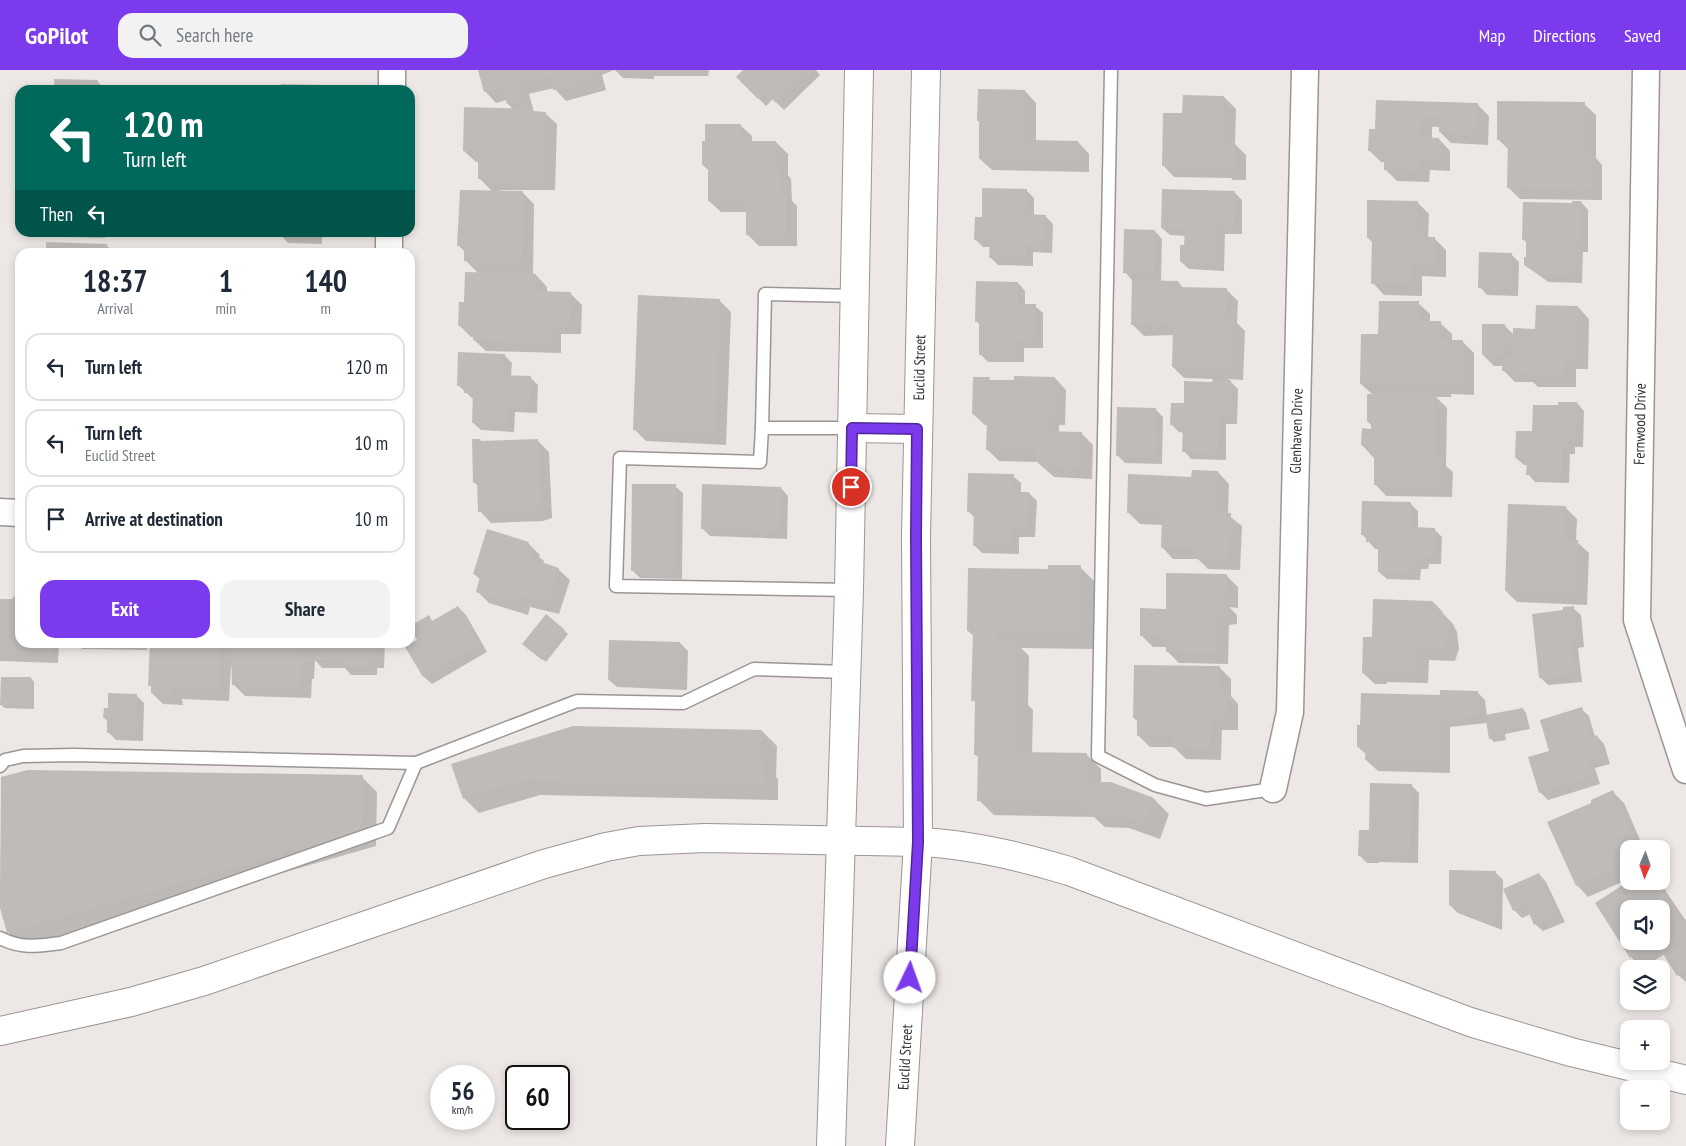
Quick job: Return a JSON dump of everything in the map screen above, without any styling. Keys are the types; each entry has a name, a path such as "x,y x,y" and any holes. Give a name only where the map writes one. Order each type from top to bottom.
{"main road":[{"path":"830,1146 849,590 859,70"},
{"name":"Euclid Street","path":"900,1146 918,842 917,429 926,70"},
{"path":"852,428 917,429"},
{"path":"0,1031 131,1002 204,981 544,864 606,847 639,841 680,838 918,842 956,845 991,851 1062,869 1470,1022 1571,1052 1686,1080"}],"street":[{"path":"392,70 392,85"},
{"name":"Glenhaven Drive","path":"1273,789 1290,712 1305,70"},
{"name":"Fernwood Drive","path":"1646,70 1637,620 1686,770"},
{"path":"0,512 15,513"}],"lane":[{"path":"1111,70 1098,756 1155,785 1206,799 1273,789"},
{"path":"849,590 616,586 620,458 760,462 765,294 855,296"},
{"path":"762,428 852,428"},
{"path":"0,766 6,760 23,756 74,755 416,762 577,702 683,703 754,669 846,672"},
{"path":"0,938 13,945 28,946 61,943 388,828 416,762"}],"building":[{"path":"478,70 593,70 595,79 553,90 549,75 519,83 523,100 507,104 502,87 484,92"},
{"path":"743,70 810,70 776,103 765,92 758,99 736,77"},
{"path":"54,79 98,80 98,85 54,85"},
{"path":"281,84 324,85 281,85"},
{"path":"978,89 1025,90 1024,144 1028,144 1028,140 1078,141 1078,161 979,159"},
{"path":"1183,95 1224,96 1224,142 1235,142 1235,169 1162,166 1163,113 1182,113"},
{"path":"1376,100 1478,103 1477,134 1439,132 1439,117 1421,116 1420,137 1439,138 1439,160 1419,159 1418,171 1384,170 1384,152 1368,151 1369,129 1375,129"},
{"path":"1497,101 1585,102 1585,151 1591,152 1591,189 1507,188 1508,140 1497,140"},
{"path":"464,107 533,109 533,111 546,112 544,179 478,179 478,151 463,151"},
{"path":"705,124 741,124 741,141 776,141 777,166 780,166 781,193 786,193 786,235 746,235 746,201 708,201 708,165 702,165 702,141 705,141"},
{"path":"982,188 1027,189 1026,214 1046,215 1045,245 1026,245 1026,259 989,258 990,240 974,240 975,217 982,217"},
{"path":"1162,189 1235,191 1234,227 1218,227 1217,264 1180,262 1180,245 1184,245 1185,229 1161,228"},
{"path":"460,190 523,191 522,262 464,261 464,245 457,246"},
{"path":"1367,200 1418,201 1417,231 1412,231 1412,237 1435,237 1435,266 1411,265 1411,284 1371,284 1372,239 1367,238"},
{"path":"1572,201 1581,201 1581,245 1575,245 1575,276 1539,275 1524,265 1526,240 1522,240 1523,202 1572,203"},
{"path":"1124,229 1155,230 1154,274 1123,273"},
{"path":"46,242 107,244 106,248 46,248"},
{"path":"1479,252 1512,253 1511,288 1478,288"},
{"path":"465,272 536,274 535,291 571,292 570,323 550,323 550,342 473,340 473,326 458,326 459,302 464,302"},
{"path":"1132,280 1178,281 1179,287 1227,288 1226,318 1234,318 1232,369 1172,367 1173,325 1165,325 1165,323 1131,325"},
{"path":"976,281 1018,282 1018,304 1036,304 1036,341 1017,341 1016,355 979,355 979,322 975,322"},
{"path":"638,295 720,299 715,434 633,430"},
{"path":"1379,301 1419,301 1419,321 1441,321 1441,340 1463,340 1463,384 1440,383 1439,386 1360,384 1361,334 1378,334"},
{"path":"1536,305 1578,306 1577,358 1565,358 1564,376 1525,375 1525,371 1502,371 1502,357 1511,357 1512,346 1504,346 1504,355 1482,355 1482,324 1505,324 1505,334 1513,334 1513,328 1535,329"},
{"path":"458,352 505,354 504,375 531,376 530,406 507,405 507,424 472,423 473,393 464,393 465,386 457,386"},
{"path":"1014,376 1055,377 1054,414 1048,414 1047,431 1082,432 1081,468 1041,466 1041,462 1036,462 1036,451 986,450 987,422 982,422 982,415 972,414 973,377 990,377 989,380 1014,380"},
{"path":"1212,380 1231,380 1230,417 1219,417 1218,453 1182,452 1183,426 1170,425 1171,403 1184,403 1184,381 1212,382"},
{"path":"1367,394 1436,395 1435,459 1442,460 1441,486 1374,485 1374,455 1370,455 1370,445 1361,445 1362,428 1371,429 1371,422 1367,422"},
{"path":"1558,402 1577,402 1576,440 1568,440 1568,447 1562,447 1562,475 1526,475 1527,458 1515,458 1516,431 1532,431 1533,405 1558,405"},
{"path":"1117,407 1156,408 1155,457 1116,456"},
{"path":"472,439 480,439 481,441 538,439 541,506 531,510 478,512 477,482 473,483"},
{"path":"1192,470 1218,471 1217,513 1231,513 1229,559 1195,558 1196,548 1161,548 1162,514 1127,513 1128,474 1191,477"},
{"path":"968,473 1014,474 1013,492 1029,492 1028,530 1012,529 1011,547 973,546 974,512 967,512"},
{"path":"632,484 676,484 675,571 631,571"},
{"path":"702,484 781,487 780,532 701,529"},
{"path":"1362,501 1411,502 1411,527 1435,528 1434,557 1421,556 1421,562 1414,562 1413,573 1378,572 1378,542 1366,542 1366,535 1361,535"},
{"path":"1508,504 1566,506 1565,540 1578,540 1576,594 1505,591"},
{"path":"487,529 529,542 527,547 533,549 530,558 559,568 548,603 519,596 516,604 476,592 480,577 473,574"},
{"path":"1048,565 1081,565 1078,634 995,633 995,639 1014,639 1014,693 1018,694 1017,752 1087,753 1086,782 1111,782 1154,798 1145,824 1113,813 1088,813 1089,803 977,801 978,755 974,755 975,701 971,701 973,631 967,631 968,568 1048,569"},
{"path":"1166,573 1227,574 1227,597 1219,596 1219,602 1226,602 1225,613 1218,614 1217,653 1166,652 1166,636 1140,636 1140,608 1166,609"},
{"path":"15,597 15,648 51,648 51,656 0,654 0,599 13,599"},
{"path":"1373,599 1432,601 1442,611 1447,624 1448,637 1444,650 1418,649 1417,672 1376,671 1376,673 1362,673 1363,637 1372,637"},
{"path":"458,606 480,644 423,677 406,648 415,648 415,641 417,640 415,636 415,623 429,615 432,621"},
{"path":"1574,606 1577,640 1571,641 1575,675 1539,678 1532,614 1563,610 1563,607"},
{"path":"546,614 565,630 542,660 522,644"},
{"path":"609,640 680,642 679,683 608,680"},
{"path":"150,648 221,648 218,690 171,688 172,694 151,693 151,686 148,686"},
{"path":"231,648 304,648 300,687 232,685"},
{"path":"314,648 378,648 377,661 370,661 370,668 342,667 343,661 313,660"},
{"path":"1134,665 1220,666 1219,691 1227,691 1227,719 1211,719 1210,749 1173,748 1174,736 1137,736 1137,718 1133,718"},
{"path":"1,677 31,677 31,706 0,705"},
{"path":"1440,690 1478,691 1480,715 1440,720 1439,710 1439,762 1365,760 1366,748 1357,747 1357,725 1360,725 1361,693 1440,695"},
{"path":"108,693 137,694 136,734 107,733 107,718 103,718 104,708 108,708"},
{"path":"1582,707 1591,737 1597,735 1604,756 1588,760 1593,777 1539,793 1528,757 1549,751 1540,720"},
{"path":"1523,708 1527,726 1502,731 1503,736 1489,739 1485,715"},
{"path":"573,726 762,730 761,763 764,763 763,786 524,780 463,799 451,764"},
{"path":"28,770 363,775 362,831 7,933 0,908 1,777"},
{"path":"1370,783 1412,784 1410,855 1358,856 1359,830 1369,830"},
{"path":"1613,790 1635,840 1620,840 1620,867 1576,886 1547,822 1591,803 1591,800"},
{"path":"1449,870 1496,871 1495,923 1449,905"},
{"path":"1539,873 1558,914 1534,925 1526,906 1513,911 1503,889"},
{"path":"1620,887 1620,890 1663,890 1669,900 1620,900 1620,942 1595,903"},
{"path":"1670,902 1683,922 1686,919 1686,970 1677,976 1670,965 1670,960 1667,960 1661,950 1670,950"},
{"path":"1625,950 1642,950 1630,958"}],"route":[{"path":"851,487 852,428 917,429 918,842 910,978"}]}
